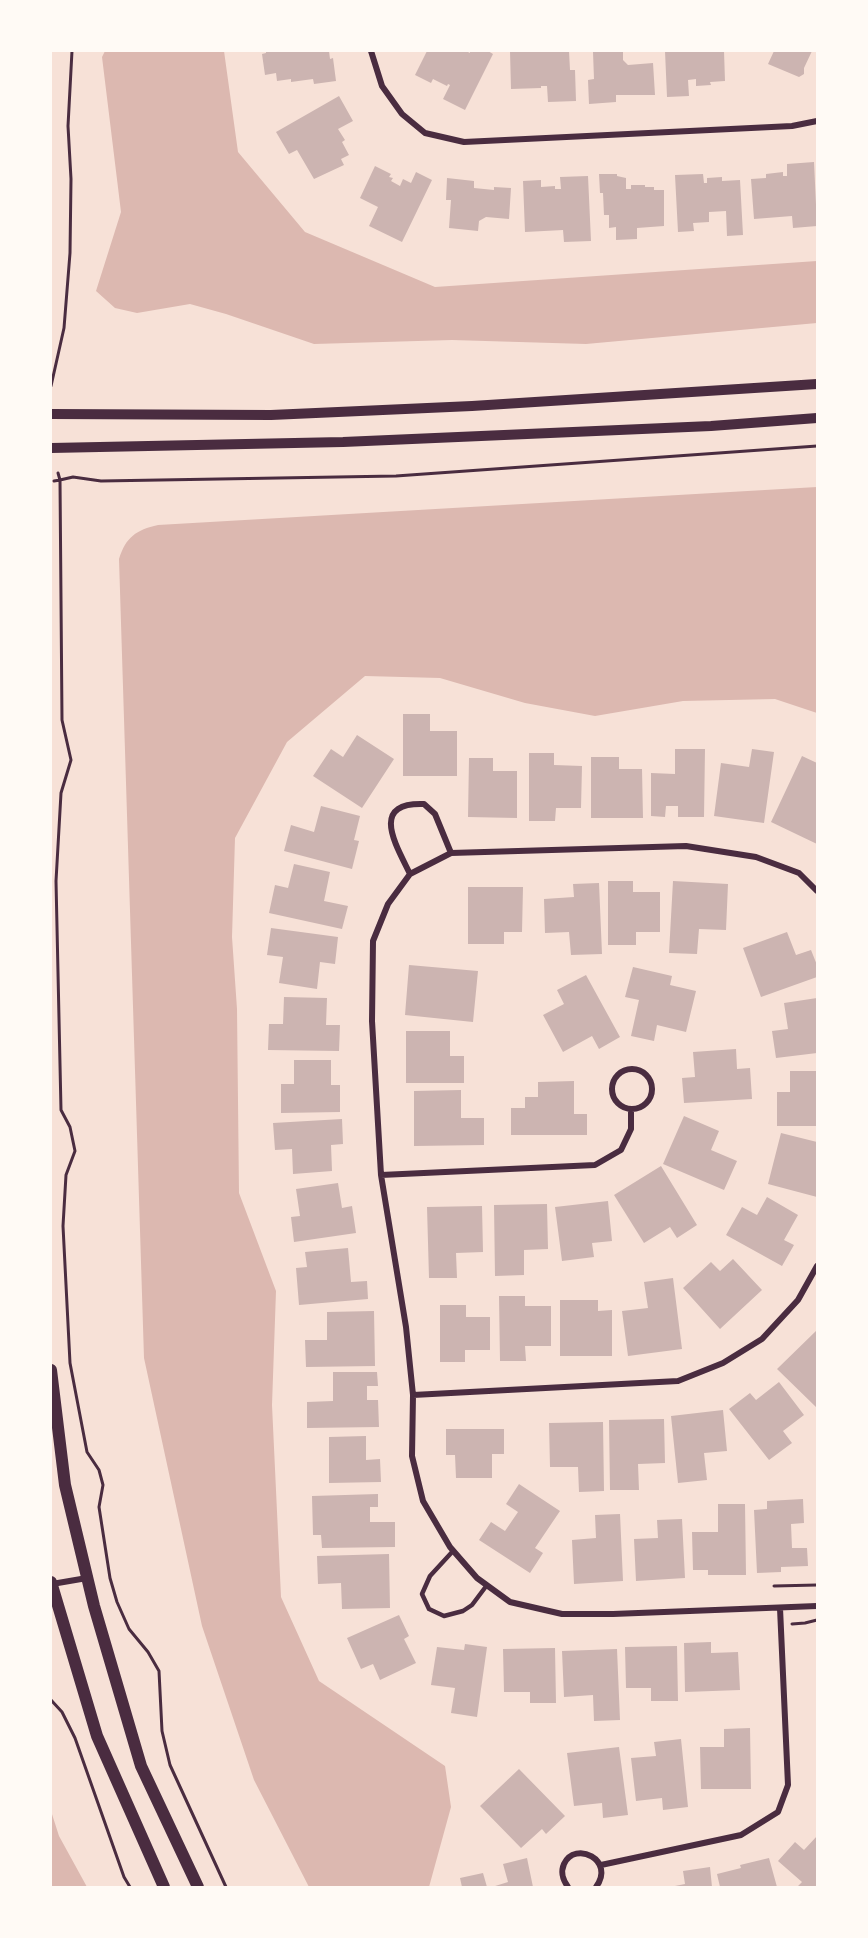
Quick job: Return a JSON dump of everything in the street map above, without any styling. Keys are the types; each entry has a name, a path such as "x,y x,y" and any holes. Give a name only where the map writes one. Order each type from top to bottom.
{"main road":[{"path":"51,1370 65,1485 87,1578 141,1766 198,1887"},
{"path":"51,1584 97,1736 164,1887"}],"street":[{"path":"371,51 382,86 402,114 426,133 464,142 792,126 817,121"},
{"path":"51,414 271,415 472,406 817,384"},
{"path":"51,448 343,442 711,426 817,418"},
{"path":"410,874 391,834 391,819 397,808 408,803 424,804 435,814 451,853"},
{"path":"817,891 799,873 756,857 686,846 451,853 410,874 388,904 373,941 372,1021 381,1175 406,1327 413,1395 412,1456 423,1501 453,1551 477,1578 510,1602 562,1614 817,1606"},
{"path":"633,1068 646,1074 652,1086 652,1093 644,1105 631,1109 619,1104 611,1088 616,1076 633,1068"},
{"path":"381,1175 595,1165 621,1150 631,1129 631,1109"},
{"path":"413,1395 678,1381 723,1363 762,1339 798,1300 817,1266"},
{"path":"51,1584 87,1578"},
{"path":"600,1865 741,1835 778,1812 788,1785 780,1608"},
{"path":"568,1887 562,1873 564,1865 574,1854 590,1854 600,1865 602,1873 596,1887"}],"lane":[{"path":"453,1551 430,1576 422,1594 429,1609 444,1616 463,1611 472,1605 487,1585"}],"path":[{"path":"51,386 64,328 70,253 71,179 68,126 72,51"},
{"path":"54,481 73,477 100,481 396,476 817,446"},
{"path":"58,473 60,480 62,720 71,760 62,794 56,881 61,1110 70,1127 75,1151 66,1175 63,1226 70,1363 87,1452 99,1470 103,1485 99,1507 110,1578 129,1629 148,1652 159,1671 162,1731 170,1765 226,1887"},
{"path":"774,1586 817,1585"},
{"path":"110,1601 117,1599"},
{"path":"780,1624 817,1620"},
{"path":"51,1700 62,1712 75,1738 124,1877 130,1887"}],"shaded area":[{"path":"105,51 224,51 238,152 305,232 435,287 817,261 817,323 586,344 452,340 314,344 190,304 137,313 115,308 96,291 121,212 102,57"},
{"path":"817,487 817,713 775,699 683,701 595,716 525,703 440,678 365,676 287,742 235,838 232,937 237,1009 239,1193 276,1291 272,1405 281,1597 319,1681 445,1766 451,1807 429,1887 309,1887 254,1780 202,1626 144,1358 119,559 125,545 133,536 144,529 158,525"},
{"path":"51,1811 59,1836 87,1887 51,1887"}],"building":[{"path":"266,51 329,51 330,59 333,58 336,81 314,84 313,79 277,81 276,73 265,75 262,54"},
{"path":"427,51 466,51 470,53 470,51 488,51 493,54 465,110 443,99 450,85 447,86 433,79 431,83 415,75"},
{"path":"510,51 569,51 570,70 575,70 576,101 548,102 547,86 511,89"},
{"path":"623,51 623,60 628,65 653,63 655,95 616,95 616,102 589,104 588,80 594,79 593,52"},
{"path":"665,51 724,51 725,81 696,86 696,79 688,80 689,96 667,97"},
{"path":"774,51 812,51 804,68 804,74 799,77 768,64"},
{"path":"339,96 353,121 338,129 345,140 342,142 349,155 341,159 344,165 314,179 297,150 289,154 276,132"},
{"path":"814,162 817,226 793,228 792,216 754,219 751,179 766,178 766,174 783,172 783,176 787,176 787,164"},
{"path":"375,166 391,174 389,177 393,178 391,181 400,186 403,179 411,183 416,172 432,180 402,242 369,226 378,207 360,198"},
{"path":"599,174 617,174 617,176 626,178 626,189 631,189 631,185 645,185 645,187 654,187 654,190 664,190 664,226 637,228 637,239 616,240 616,227 609,228 609,215 604,215"},
{"path":"703,174 704,183 707,183 707,178 722,177 722,181 740,180 743,235 727,236 726,211 709,212 709,222 693,223 694,231 678,232 675,175"},
{"path":"588,176 591,241 564,242 563,230 525,232 523,181 541,180 541,187 555,186 555,189 561,189 560,177"},
{"path":"447,178 474,181 474,188 494,190 494,187 511,188 509,219 486,217 479,221 478,231 449,228 451,200 446,200"},
{"path":"403,714 430,714 430,731 457,731 457,776 403,776"},
{"path":"357,735 394,759 362,808 313,776 331,749 343,757"},
{"path":"675,749 705,749 704,817 678,817 678,806 666,806 665,817 651,816 651,773 675,774"},
{"path":"752,749 774,752 764,823 714,816 721,763 749,767"},
{"path":"529,753 554,753 554,765 582,766 581,808 556,808 555,821 529,821"},
{"path":"802,756 817,763 817,844 771,822"},
{"path":"591,757 619,757 619,769 642,769 643,818 591,818"},
{"path":"469,758 493,758 493,771 517,771 517,818 468,817"},
{"path":"321,806 360,816 354,840 359,841 352,869 284,851 291,825 314,832"},
{"path":"294,864 330,872 324,901 348,906 342,929 269,913 275,885 288,888"},
{"path":"608,881 633,881 633,892 660,892 660,932 636,932 636,945 608,945"},
{"path":"673,881 728,884 726,930 699,929 697,954 669,953"},
{"path":"599,883 602,954 571,955 569,932 545,933 544,899 574,897 573,884"},
{"path":"468,887 523,887 522,932 504,932 504,944 468,944"},
{"path":"271,928 338,937 335,964 320,962 317,989 279,983 283,957 267,955"},
{"path":"787,932 796,955 811,950 817,965 817,977 761,997 743,948"},
{"path":"409,965 478,971 473,1022 405,1015"},
{"path":"633,967 672,976 670,985 696,991 686,1032 657,1025 654,1041 631,1036 639,1000 625,997"},
{"path":"586,975 620,1037 599,1049 592,1036 563,1052 543,1015 564,1004 557,990"},
{"path":"284,997 327,998 326,1025 340,1025 339,1051 268,1050 269,1024 283,1024"},
{"path":"817,998 817,1053 776,1058 772,1031 788,1029 784,1003"},
{"path":"406,1031 450,1031 450,1056 464,1056 464,1083 406,1083"},
{"path":"736,1049 737,1069 750,1068 752,1099 684,1103 682,1078 695,1077 693,1052"},
{"path":"294,1060 331,1060 331,1085 340,1085 340,1112 281,1113 281,1084 294,1084"},
{"path":"790,1071 817,1071 817,1126 777,1126 777,1092 790,1092"},
{"path":"574,1081 574,1114 587,1114 587,1135 511,1135 511,1108 525,1108 525,1097 538,1097 538,1082"},
{"path":"461,1090 461,1118 484,1118 484,1145 414,1146 414,1091"},
{"path":"684,1116 719,1131 711,1150 737,1161 724,1190 663,1164"},
{"path":"342,1119 343,1144 331,1145 332,1171 293,1174 292,1149 275,1150 273,1123"},
{"path":"781,1133 817,1142 817,1197 768,1184"},
{"path":"661,1166 697,1225 677,1238 670,1227 644,1243 614,1195"},
{"path":"338,1183 342,1208 352,1206 356,1233 294,1242 291,1217 300,1216 296,1189"},
{"path":"767,1197 798,1215 784,1240 794,1245 782,1266 726,1235 742,1207 757,1215"},
{"path":"608,1201 612,1241 592,1243 594,1257 562,1261 555,1207"},
{"path":"547,1204 548,1249 524,1250 524,1275 495,1276 494,1205"},
{"path":"482,1206 483,1252 456,1253 457,1278 429,1278 427,1207"},
{"path":"348,1248 351,1282 367,1281 368,1299 299,1305 296,1268 307,1267 305,1252"},
{"path":"733,1259 762,1290 720,1329 683,1288 711,1262 720,1271"},
{"path":"673,1278 682,1349 628,1356 622,1311 648,1308 644,1282"},
{"path":"499,1296 525,1296 525,1306 551,1306 551,1346 525,1346 526,1361 500,1361"},
{"path":"560,1300 598,1300 598,1311 612,1310 612,1356 560,1356"},
{"path":"440,1305 466,1305 466,1317 490,1317 490,1350 465,1350 465,1362 440,1362"},
{"path":"374,1311 375,1366 306,1367 305,1340 327,1340 327,1312"},
{"path":"817,1330 817,1408 777,1369"},
{"path":"333,1372 377,1372 378,1386 367,1386 367,1400 378,1400 379,1427 307,1428 307,1402 333,1401"},
{"path":"779,1382 804,1415 783,1431 792,1443 769,1460 729,1409 750,1393 756,1400"},
{"path":"723,1410 727,1451 704,1453 707,1480 678,1483 671,1416"},
{"path":"664,1419 665,1463 638,1464 639,1490 610,1490 609,1420"},
{"path":"603,1422 604,1491 579,1492 578,1467 550,1467 549,1423"},
{"path":"446,1429 504,1429 504,1454 492,1454 492,1478 456,1478 455,1455 446,1455"},
{"path":"366,1436 366,1460 380,1459 381,1482 329,1483 329,1437"},
{"path":"519,1484 560,1511 535,1548 543,1553 530,1573 479,1540 491,1522 505,1531 518,1512 506,1504"},
{"path":"378,1494 378,1507 370,1507 370,1522 395,1522 395,1547 322,1548 321,1535 313,1535 312,1496"},
{"path":"803,1499 804,1523 791,1524 792,1548 807,1548 808,1566 781,1567 781,1572 757,1573 754,1510 767,1509 767,1501"},
{"path":"718,1504 745,1504 746,1575 708,1575 708,1570 693,1570 692,1532 718,1532"},
{"path":"620,1514 623,1581 574,1584 572,1540 596,1538 595,1515"},
{"path":"682,1519 685,1578 636,1581 634,1539 658,1538 657,1520"},
{"path":"389,1554 390,1608 342,1609 341,1583 318,1584 317,1556"},
{"path":"399,1615 409,1636 404,1639 416,1663 380,1680 373,1664 361,1669 347,1638"},
{"path":"711,1642 711,1653 738,1652 740,1690 685,1692 684,1643"},
{"path":"465,1644 487,1647 477,1717 451,1713 455,1688 431,1685 437,1647 464,1650"},
{"path":"677,1646 678,1701 651,1701 651,1688 626,1688 625,1647"},
{"path":"555,1648 556,1703 530,1703 530,1692 504,1692 503,1649"},
{"path":"617,1649 620,1720 594,1721 593,1695 564,1697 562,1651"},
{"path":"750,1728 751,1789 701,1789 700,1747 724,1747 724,1729"},
{"path":"681,1739 688,1807 663,1810 662,1798 636,1801 631,1758 656,1756 654,1742"},
{"path":"619,1747 628,1815 603,1818 602,1803 574,1806 567,1753"},
{"path":"519,1769 565,1816 546,1834 542,1829 521,1848 480,1806"},
{"path":"817,1836 817,1887 797,1887 802,1882 778,1861 795,1842 804,1850"},
{"path":"527,1858 533,1887 492,1887 508,1882 503,1864"},
{"path":"769,1858 777,1887 720,1887 717,1874 741,1868 740,1865"},
{"path":"710,1867 712,1887 675,1887 685,1884 683,1871"},
{"path":"483,1873 487,1887 462,1887 460,1878"}]}
